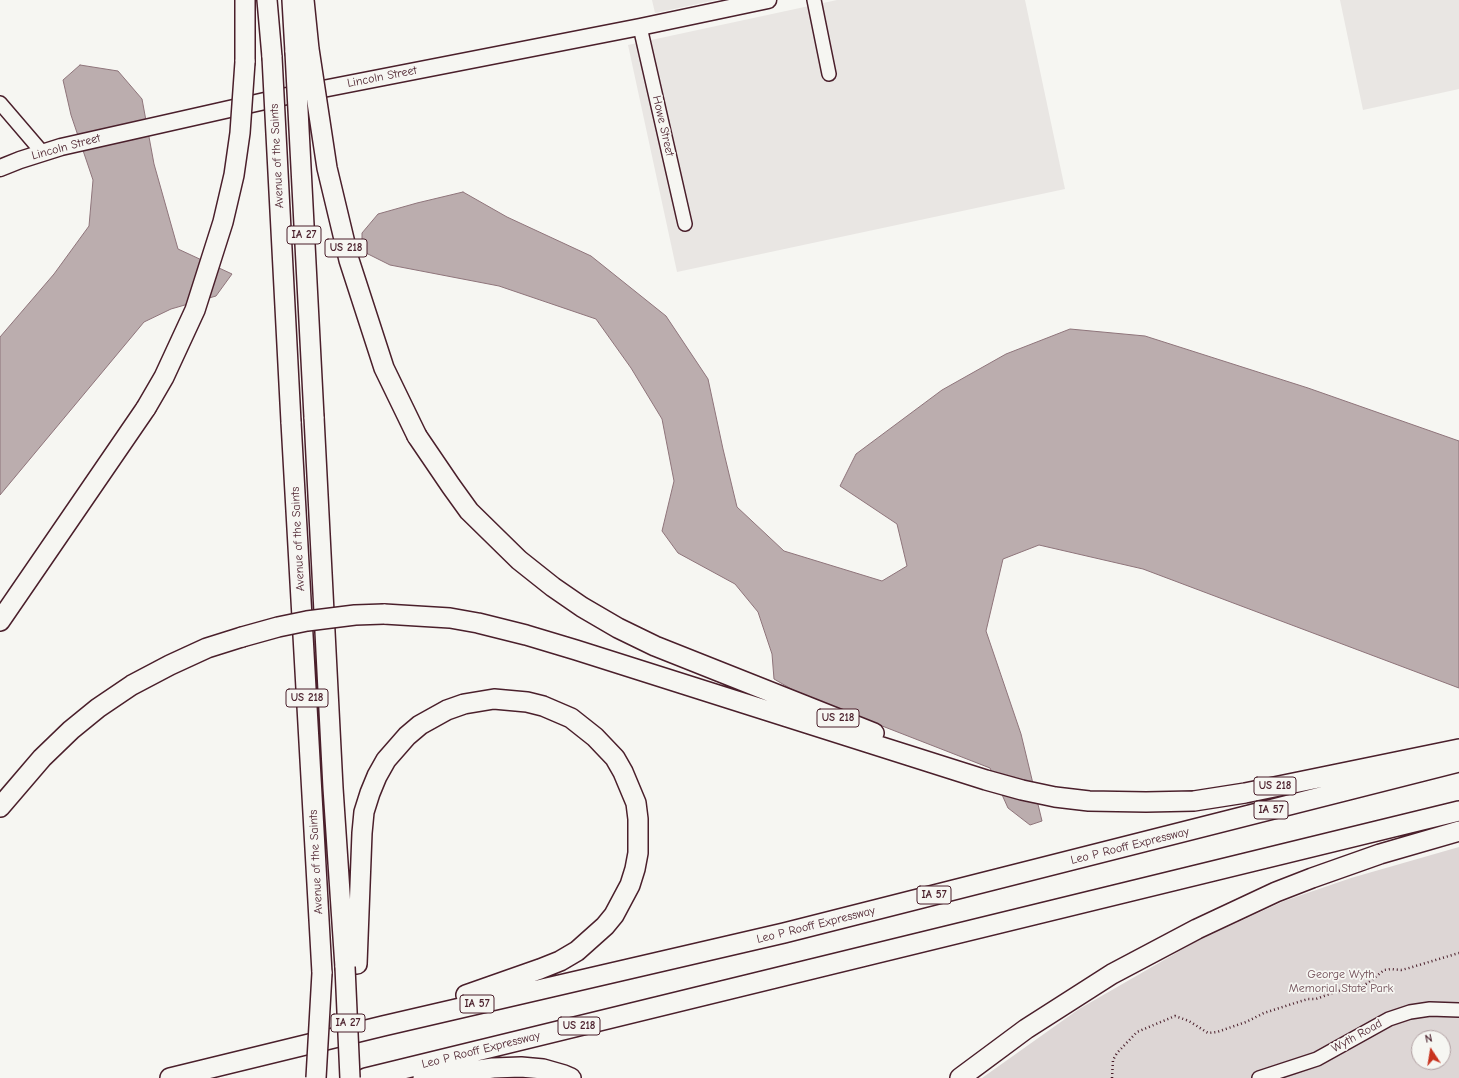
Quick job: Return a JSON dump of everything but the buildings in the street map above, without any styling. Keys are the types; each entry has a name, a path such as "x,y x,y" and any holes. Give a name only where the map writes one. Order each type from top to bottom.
{"highway":[{"path":"0,621 146,408 164,377 196,310 223,222 234,175 240,133 245,62 245,0"},
{"name":"Avenue of the Saints","path":"267,0 272,57 328,1078"},
{"name":"Avenue of the Saints","path":"292,0 302,51 314,417 333,788 351,965"},
{"name":"US 218","path":"304,0 302,51 349,260 384,368 417,436 446,480 469,510 519,560 553,587 582,607 618,628 649,643 835,717 986,780 1056,797 1089,801 1194,801 1245,793 1459,749"},
{"path":"0,807 42,758 71,730 98,708 132,685 170,665 208,648 242,637 307,621 355,615 384,614 450,618 478,623 576,650 986,780"},
{"path":"350,1073 351,965 364,812 377,776 386,760 407,736 420,725 447,710 464,704 494,699 527,702 557,711 571,718 596,737 615,758 623,772 636,803 638,819 638,852 635,869 630,886 614,914 605,926 582,947 560,961 383,1026"},
{"name":"Leo P Rooff Expressway","path":"170,1078 383,1026 784,933 1459,762"},
{"name":"Leo P Rooff Expressway","path":"366,1078 1459,811"},
{"path":"960,1078 1026,1029 1112,974 1197,929 1276,892 1380,854 1459,831"},
{"path":"316,1078 322,973"},
{"path":"423,1078 493,1068 521,1067 543,1069 571,1078"}],"main road":[{"name":"Lincoln Street","path":"0,168 42,152 61,147 287,96 640,27 768,0"}],"street":[{"path":"814,0 830,74"},
{"name":"Howe Street","path":"640,27 685,224"},
{"path":"0,103 42,152"},
{"name":"Wyth Road","path":"1259,1078 1293,1073 1389,1019 1410,1012 1430,1009 1459,1010"}],"path":[{"path":"1112,1078 1113,1060 1115,1056 1137,1032 1175,1016 1189,1021 1208,1033 1217,1032 1246,1022 1264,1013 1295,1003 1308,999 1316,999 1355,986 1362,986 1384,970 1401,970 1459,953"}],"shaded area":[{"path":"652,0 716,0 655,13"},
{"path":"837,0 1025,0 1065,189 677,272 628,45"},
{"path":"1340,0 1459,0 1459,89 1363,110"},
{"path":"80,65 118,71 142,99 154,164 178,249 232,274 216,296 171,309 144,322 0,495 0,337 54,274 89,226 93,180 71,115 63,80"},
{"path":"463,192 507,217 591,256 666,316 708,379 737,507 784,551 882,581 907,566 897,524 840,486 856,454 942,390 1006,354 1070,329 1145,336 1308,388 1459,441 1459,688 1143,569 1039,545 1003,559 986,631 1021,734 1042,821 1030,825 1008,808 990,768 800,694 774,679 772,654 758,612 735,584 678,553 662,531 674,481 662,419 631,368 596,319 499,286 390,265 362,251 362,233 378,214"}],"green space":[{"name":"George Wyth Memorial State Park","path":"1459,847 1459,1078 982,1078 1079,1009 1197,941 1284,901 1351,878"}]}
